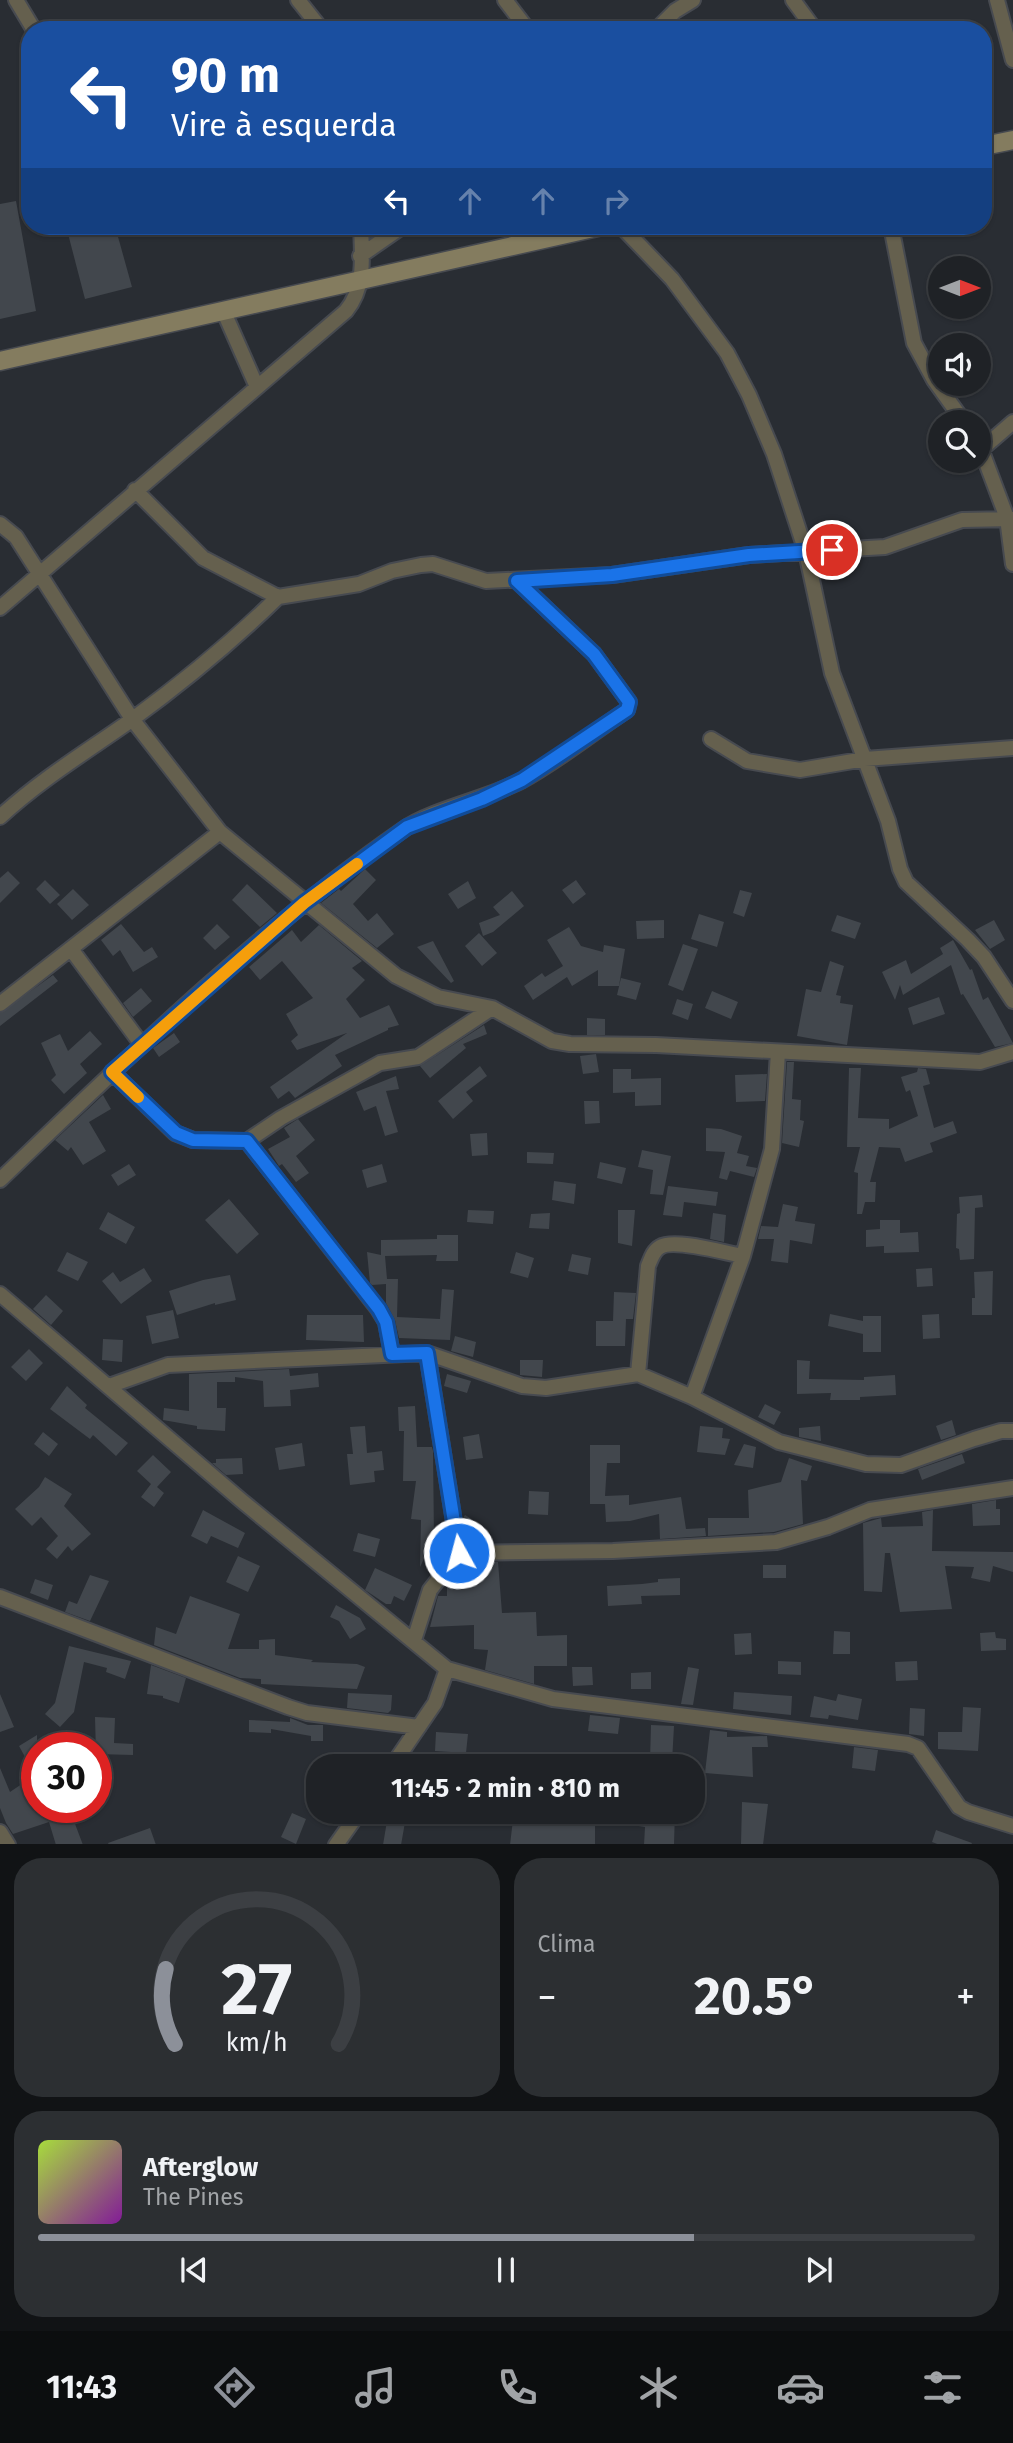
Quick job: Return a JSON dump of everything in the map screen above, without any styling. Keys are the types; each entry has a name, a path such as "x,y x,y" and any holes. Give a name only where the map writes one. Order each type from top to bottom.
{"street":[{"path":"16,0 29,21"},
{"path":"298,0 315,21"},
{"path":"505,0 521,21"},
{"path":"662,21 673,5 693,0"},
{"path":"793,0 808,21"},
{"path":"997,0 1013,60"},
{"path":"992,144 1013,140"},
{"path":"0,608 346,311 357,299 361,279 361,235"},
{"path":"360,256 390,235"},
{"path":"0,361 561,235"},
{"path":"630,235 672,279 727,353 774,454 806,552 832,673 888,821 906,883 984,957 1013,1002"},
{"path":"893,235 914,344 934,380 955,410"},
{"path":"223,310 257,387"},
{"path":"991,437 1013,422"},
{"path":"991,471 1010,518 1013,564"},
{"path":"135,490 203,558 278,597"},
{"path":"0,817 32,788 132,719 234,640 278,597 359,584 392,570 421,565 442,566 486,581 612,575 749,555 885,547 962,520 1010,518"},
{"path":"0,524 16,537 132,719 220,832 396,976 438,997 492,1008 552,1041 570,1044 980,1062 1013,1052"},
{"path":"0,1180 112,1072 304,903 407,827 482,799 522,780 627,710 629,702 594,654 517,581"},
{"path":"711,739 747,761 800,770 864,760 1013,748"},
{"path":"0,1004 220,832"},
{"path":"71,950 142,1045"},
{"path":"112,1072 176,1133 193,1140 247,1141 281,1118 380,1063 418,1057 492,1008"},
{"path":"692,1397 743,1256 772,1149 778,1052"},
{"path":"247,1141 379,1309 386,1322 392,1354"},
{"path":"638,1374 648,1266 660,1246 674,1244 743,1256"},
{"path":"0,1294 242,1501 447,1669 552,1699 908,1744 918,1748 959,1807 1013,1826"},
{"path":"414,1640 430,1590 459,1553 427,1353"},
{"path":"109,1386 168,1365 427,1353 522,1386 546,1388 638,1374 692,1397 779,1442 866,1464 901,1465 1000,1431 1013,1431"},
{"path":"459,1553 613,1551 776,1542 828,1527 870,1510 1013,1488"},
{"path":"0,1597 307,1713 419,1727"},
{"path":"400,1754 435,1703 447,1669"},
{"path":"336,1844 351,1824"},
{"path":"0,1832 8,1844"}],"building":[{"path":"16,201 36,311 0,319 0,204"},
{"path":"68,235 118,235 132,287 85,299"},
{"path":"365,869 376,880 353,904 368,921 377,913 394,934 377,948 321,903 339,889 341,891"},
{"path":"8,871 20,883 0,903 0,878"},
{"path":"45,880 60,895 50,904 36,889"},
{"path":"576,880 586,894 573,904 562,890"},
{"path":"468,881 476,898 458,909 448,894"},
{"path":"247,884 277,913 260,927 232,900"},
{"path":"73,889 89,905 72,920 57,904"},
{"path":"740,890 752,893 744,917 733,913"},
{"path":"512,891 524,906 493,932 483,936 479,923 500,915 493,907"},
{"path":"699,914 724,922 717,947 691,939"},
{"path":"837,915 861,923 855,939 831,931"},
{"path":"664,920 664,938 637,939 636,921"},
{"path":"994,920 1005,940 990,949 975,930"},
{"path":"121,924 144,952 152,947 158,957 133,972 120,950 113,956 101,940"},
{"path":"217,924 230,937 215,950 203,938"},
{"path":"319,925 362,961 352,968 365,980 346,999 360,1018 389,1005 399,1025 335,1055 342,1066 295,1098 289,1091 278,1099 270,1087 347,1033 297,1050 291,1041 298,1035 286,1014 313,998 282,961 260,980 249,967 292,930 301,942"},
{"path":"569,927 581,946 603,952 604,945 625,949 619,986 598,986 598,970 572,986 567,977 533,1000 524,986 542,973 545,977 563,966 547,940"},
{"path":"479,933 497,953 482,966 465,946"},
{"path":"953,940 970,970 972,969 983,1000 988,997 1013,1043 995,1047 963,994 961,995 951,965 903,995 900,985 895,1000 882,972 906,960 911,974 943,954 940,948"},
{"path":"433,941 454,981 451,983 417,947"},
{"path":"683,944 698,949 683,991 668,985"},
{"path":"830,961 844,966 836,995 841,996 840,1003 853,1005 847,1045 797,1036 806,989 821,992"},
{"path":"53,975 58,981 0,1026 0,1013"},
{"path":"621,978 641,983 636,1000 617,995"},
{"path":"141,988 152,1001 133,1017 123,1003"},
{"path":"712,991 738,1002 731,1019 705,1008"},
{"path":"939,997 945,1014 913,1025 908,1008"},
{"path":"677,999 693,1004 688,1020 672,1014"},
{"path":"587,1018 605,1019 605,1035 587,1035"},
{"path":"484,1025 487,1034 463,1044 466,1048 430,1078 420,1066"},
{"path":"90,1031 102,1044 80,1064 87,1073 64,1094 51,1080 56,1075 41,1043 60,1034 68,1051"},
{"path":"174,1033 180,1042 159,1057 153,1048"},
{"path":"596,1054 599,1072 583,1074 580,1056"},
{"path":"787,1062 794,1062 792,1099 801,1100 800,1120 804,1121 799,1147 782,1143"},
{"path":"480,1066 487,1076 466,1092 473,1101 453,1119 438,1101"},
{"path":"849,1068 861,1068 858,1118 889,1119 889,1129 918,1116 910,1090 906,1092 901,1077 917,1072 918,1068 926,1069 930,1084 923,1086 934,1128 953,1121 957,1133 930,1143 933,1152 905,1162 900,1148 879,1147 870,1182 876,1182 875,1202 865,1202 862,1214 857,1214 858,1173 854,1172 860,1147 847,1147"},
{"path":"613,1069 631,1069 631,1079 661,1078 661,1105 635,1106 635,1092 613,1093"},
{"path":"767,1074 765,1101 736,1102 735,1075"},
{"path":"396,1076 399,1089 386,1091 398,1132 385,1136 376,1106 364,1111 356,1092"},
{"path":"103,1095 111,1109 89,1122 106,1151 83,1165 71,1147 68,1151 55,1140"},
{"path":"584,1101 599,1101 600,1123 585,1124"},
{"path":"298,1119 315,1140 296,1156 309,1173 296,1182 282,1164 279,1166 268,1149 290,1137 284,1128"},
{"path":"706,1128 721,1129 742,1136 737,1153 749,1156 746,1166 757,1168 754,1177 730,1171 727,1180 719,1178 725,1152 706,1151"},
{"path":"487,1133 488,1155 472,1156 470,1134"},
{"path":"642,1150 671,1156 663,1195 650,1194 653,1170 638,1167"},
{"path":"527,1152 554,1153 553,1164 527,1163"},
{"path":"600,1162 626,1168 622,1184 597,1178"},
{"path":"129,1164 136,1175 118,1186 111,1175"},
{"path":"382,1164 387,1182 367,1188 362,1170"},
{"path":"554,1181 576,1184 574,1204 552,1200"},
{"path":"668,1186 718,1192 716,1206 684,1202 682,1217 663,1215"},
{"path":"982,1195 983,1207 975,1208 974,1259 960,1260 959,1249 956,1248 959,1197"},
{"path":"229,1199 259,1234 237,1254 205,1220"},
{"path":"783,1204 798,1207 795,1221 815,1224 812,1244 790,1240 788,1263 771,1261 774,1239 758,1239 761,1226 778,1227"},
{"path":"468,1210 494,1211 493,1224 467,1222"},
{"path":"618,1210 635,1210 632,1246 618,1243"},
{"path":"108,1212 135,1227 126,1244 99,1229"},
{"path":"550,1213 549,1229 529,1228 531,1214"},
{"path":"713,1213 726,1215 724,1242 710,1239"},
{"path":"880,1220 900,1220 900,1233 918,1232 919,1252 884,1253 884,1246 866,1247 866,1230 880,1229"},
{"path":"437,1235 458,1235 458,1261 436,1261 437,1255 385,1256 387,1279 398,1279 397,1317 440,1319 442,1289 454,1290 450,1340 399,1338 395,1320 386,1303 386,1284 370,1283 367,1252 381,1255 381,1240 437,1239"},
{"path":"67,1252 88,1262 78,1281 57,1271"},
{"path":"516,1252 534,1258 528,1278 510,1273"},
{"path":"572,1254 591,1258 588,1275 568,1271"},
{"path":"144,1268 152,1281 121,1304 102,1281 113,1272 120,1282"},
{"path":"932,1268 933,1286 917,1287 916,1269"},
{"path":"993,1271 992,1315 972,1315 972,1298 975,1298 974,1272"},
{"path":"230,1275 236,1300 215,1303 177,1315 169,1291"},
{"path":"614,1292 636,1293 633,1319 626,1319 625,1346 596,1346 596,1321 613,1321"},
{"path":"46,1295 63,1311 51,1325 33,1309"},
{"path":"173,1310 179,1338 152,1344 146,1316"},
{"path":"830,1314 863,1321 863,1316 881,1316 881,1352 863,1352 863,1334 828,1326"},
{"path":"939,1314 940,1338 923,1339 922,1315"},
{"path":"307,1315 363,1315 364,1342 306,1340"},
{"path":"455,1336 476,1342 473,1357 451,1351"},
{"path":"103,1339 123,1340 122,1362 102,1360"},
{"path":"29,1349 43,1363 26,1381 11,1367"},
{"path":"520,1360 543,1360 542,1377 520,1375"},
{"path":"797,1360 810,1361 809,1379 864,1380 864,1377 895,1375 896,1395 860,1397 860,1400 830,1400 831,1393 797,1394"},
{"path":"289,1369 290,1376 318,1373 319,1387 290,1390 291,1406 264,1407 263,1381 235,1377 235,1382 217,1382 217,1408 226,1408 225,1431 197,1429 197,1426 163,1420 164,1408 189,1411 189,1374"},
{"path":"447,1374 471,1381 467,1393 444,1386"},
{"path":"67,1386 87,1405 85,1408 128,1443 116,1456 93,1435 90,1439 50,1409"},
{"path":"765,1404 781,1412 774,1425 758,1417"},
{"path":"415,1406 417,1447 432,1447 433,1451 434,1538 420,1567 421,1520 411,1519 416,1481 403,1481 404,1431 399,1431 398,1407"},
{"path":"952,1420 956,1435 941,1440 936,1426"},
{"path":"365,1426 367,1453 382,1451 384,1470 374,1471 375,1482 350,1485 347,1454 353,1454 350,1427"},
{"path":"700,1426 723,1428 722,1438 730,1439 725,1455 697,1452"},
{"path":"820,1426 821,1441 799,1437 799,1428"},
{"path":"43,1432 58,1444 49,1456 34,1444"},
{"path":"479,1434 483,1458 466,1460 463,1437"},
{"path":"302,1443 305,1466 279,1470 275,1448"},
{"path":"744,1444 756,1447 753,1468 734,1465"},
{"path":"590,1445 620,1445 620,1463 607,1463 605,1496 629,1495 629,1505 681,1497 686,1529 705,1528 706,1536 660,1539 659,1514 630,1521 606,1522 605,1504 590,1504"},
{"path":"962,1454 965,1463 922,1480 918,1469"},
{"path":"153,1455 171,1472 157,1487 164,1493 154,1507 141,1497 151,1484 137,1471"},
{"path":"242,1458 243,1474 226,1475 212,1463 216,1463 216,1459"},
{"path":"789,1458 812,1466 807,1481 801,1480 803,1524 774,1532 708,1536 708,1518 749,1518 748,1490 781,1482"},
{"path":"45,1477 72,1494 64,1506 91,1534 72,1551 68,1546 57,1559 46,1549 58,1536 41,1517 32,1526 15,1509 39,1487"},
{"path":"529,1491 549,1492 548,1515 528,1514"},
{"path":"996,1500 996,1509 1000,1509 1000,1525 973,1526 972,1504"},
{"path":"203,1510 245,1533 238,1548 211,1536 207,1544 191,1536"},
{"path":"933,1510 932,1551 1013,1552 1013,1572 993,1566 990,1582 971,1578 974,1567 945,1566 952,1609 900,1612 890,1553 885,1553 882,1592 864,1591 863,1523 881,1518 882,1527 923,1526 922,1512"},
{"path":"465,1515 483,1526 475,1539 466,1533 463,1518"},
{"path":"358,1533 380,1539 375,1557 353,1551"},
{"path":"238,1556 260,1566 248,1592 226,1582"},
{"path":"474,1562 498,1562 502,1613 536,1612 537,1636 567,1635 567,1666 534,1666 534,1684 485,1670 488,1650 474,1649 474,1625 430,1627 438,1596 447,1596 447,1584 452,1577 474,1578"},
{"path":"763,1565 786,1565 786,1578 763,1578"},
{"path":"375,1568 412,1585 404,1601 394,1596 391,1604 386,1604 365,1590"},
{"path":"90,1575 109,1581 90,1621 65,1612 69,1601 77,1604"},
{"path":"680,1578 680,1595 641,1596 642,1604 608,1606 607,1586"},
{"path":"35,1579 53,1585 48,1600 30,1593"},
{"path":"190,1596 240,1614 228,1649 259,1649 259,1640 275,1639 275,1655 313,1660 311,1662 357,1664 365,1667 357,1689 261,1684 261,1679 240,1678 154,1645 156,1627 176,1634"},
{"path":"336,1605 360,1618 366,1629 350,1639 339,1621 330,1617"},
{"path":"834,1631 850,1632 850,1654 833,1654"},
{"path":"995,1632 996,1638 1006,1639 1006,1650 981,1651 980,1633"},
{"path":"751,1633 752,1654 735,1655 734,1634"},
{"path":"69,1646 131,1661 125,1679 106,1672 107,1668 84,1662 74,1712 60,1727 45,1714 55,1703"},
{"path":"778,1661 801,1662 801,1675 778,1674"},
{"path":"917,1661 918,1680 896,1681 895,1662"},
{"path":"151,1665 186,1678 179,1703 163,1696 147,1694"},
{"path":"572,1667 592,1667 593,1685 573,1686"},
{"path":"688,1667 699,1669 693,1705 681,1704"},
{"path":"651,1672 651,1689 631,1689 631,1673"},
{"path":"734,1692 792,1696 791,1715 733,1709"},
{"path":"348,1693 392,1695 391,1710 388,1713 347,1708"},
{"path":"0,1694 14,1727 0,1732"},
{"path":"838,1694 862,1699 858,1720 829,1715 828,1719 810,1717 814,1696 836,1701"},
{"path":"963,1707 981,1708 978,1751 938,1749 938,1732 962,1732"},
{"path":"910,1708 925,1709 924,1736 909,1734"},
{"path":"590,1715 620,1718 618,1734 588,1731"},
{"path":"95,1717 115,1718 114,1743 133,1744 133,1755 112,1754 112,1732 95,1732"},
{"path":"290,1718 308,1725 323,1725 323,1741 311,1741 311,1736 271,1729 271,1733 249,1732 249,1720 290,1722"},
{"path":"651,1725 674,1726 672,1754 650,1754"},
{"path":"710,1730 727,1732 727,1737 767,1736 768,1747 752,1747 753,1777 705,1773"},
{"path":"436,1732 468,1734 466,1753 435,1751"},
{"path":"854,1747 878,1750 875,1771 852,1768"},
{"path":"0,1768 10,1792 21,1785 21,1823 46,1823 13,1834 0,1808"},
{"path":"742,1802 768,1804 763,1844 741,1844"},
{"path":"292,1813 306,1819 296,1844 281,1837"},
{"path":"49,1823 75,1823 83,1844 56,1844"},
{"path":"386,1824 405,1824 401,1844 383,1844"},
{"path":"512,1824 595,1824 595,1844 510,1844"},
{"path":"675,1824 674,1844 644,1844 645,1827 632,1825"},
{"path":"150,1828 156,1844 108,1844"},
{"path":"936,1830 972,1843 937,1844 932,1842"}],"slow traffic":[{"path":"138,1097 112,1072 304,903 357,864"}],"route":[{"path":"459,1553 427,1353 392,1354 386,1322 379,1309 247,1141 193,1140 176,1133 112,1072 304,903 407,827 482,799 522,780 627,710 629,702 594,654 517,581 612,575 749,555 832,550"}]}
